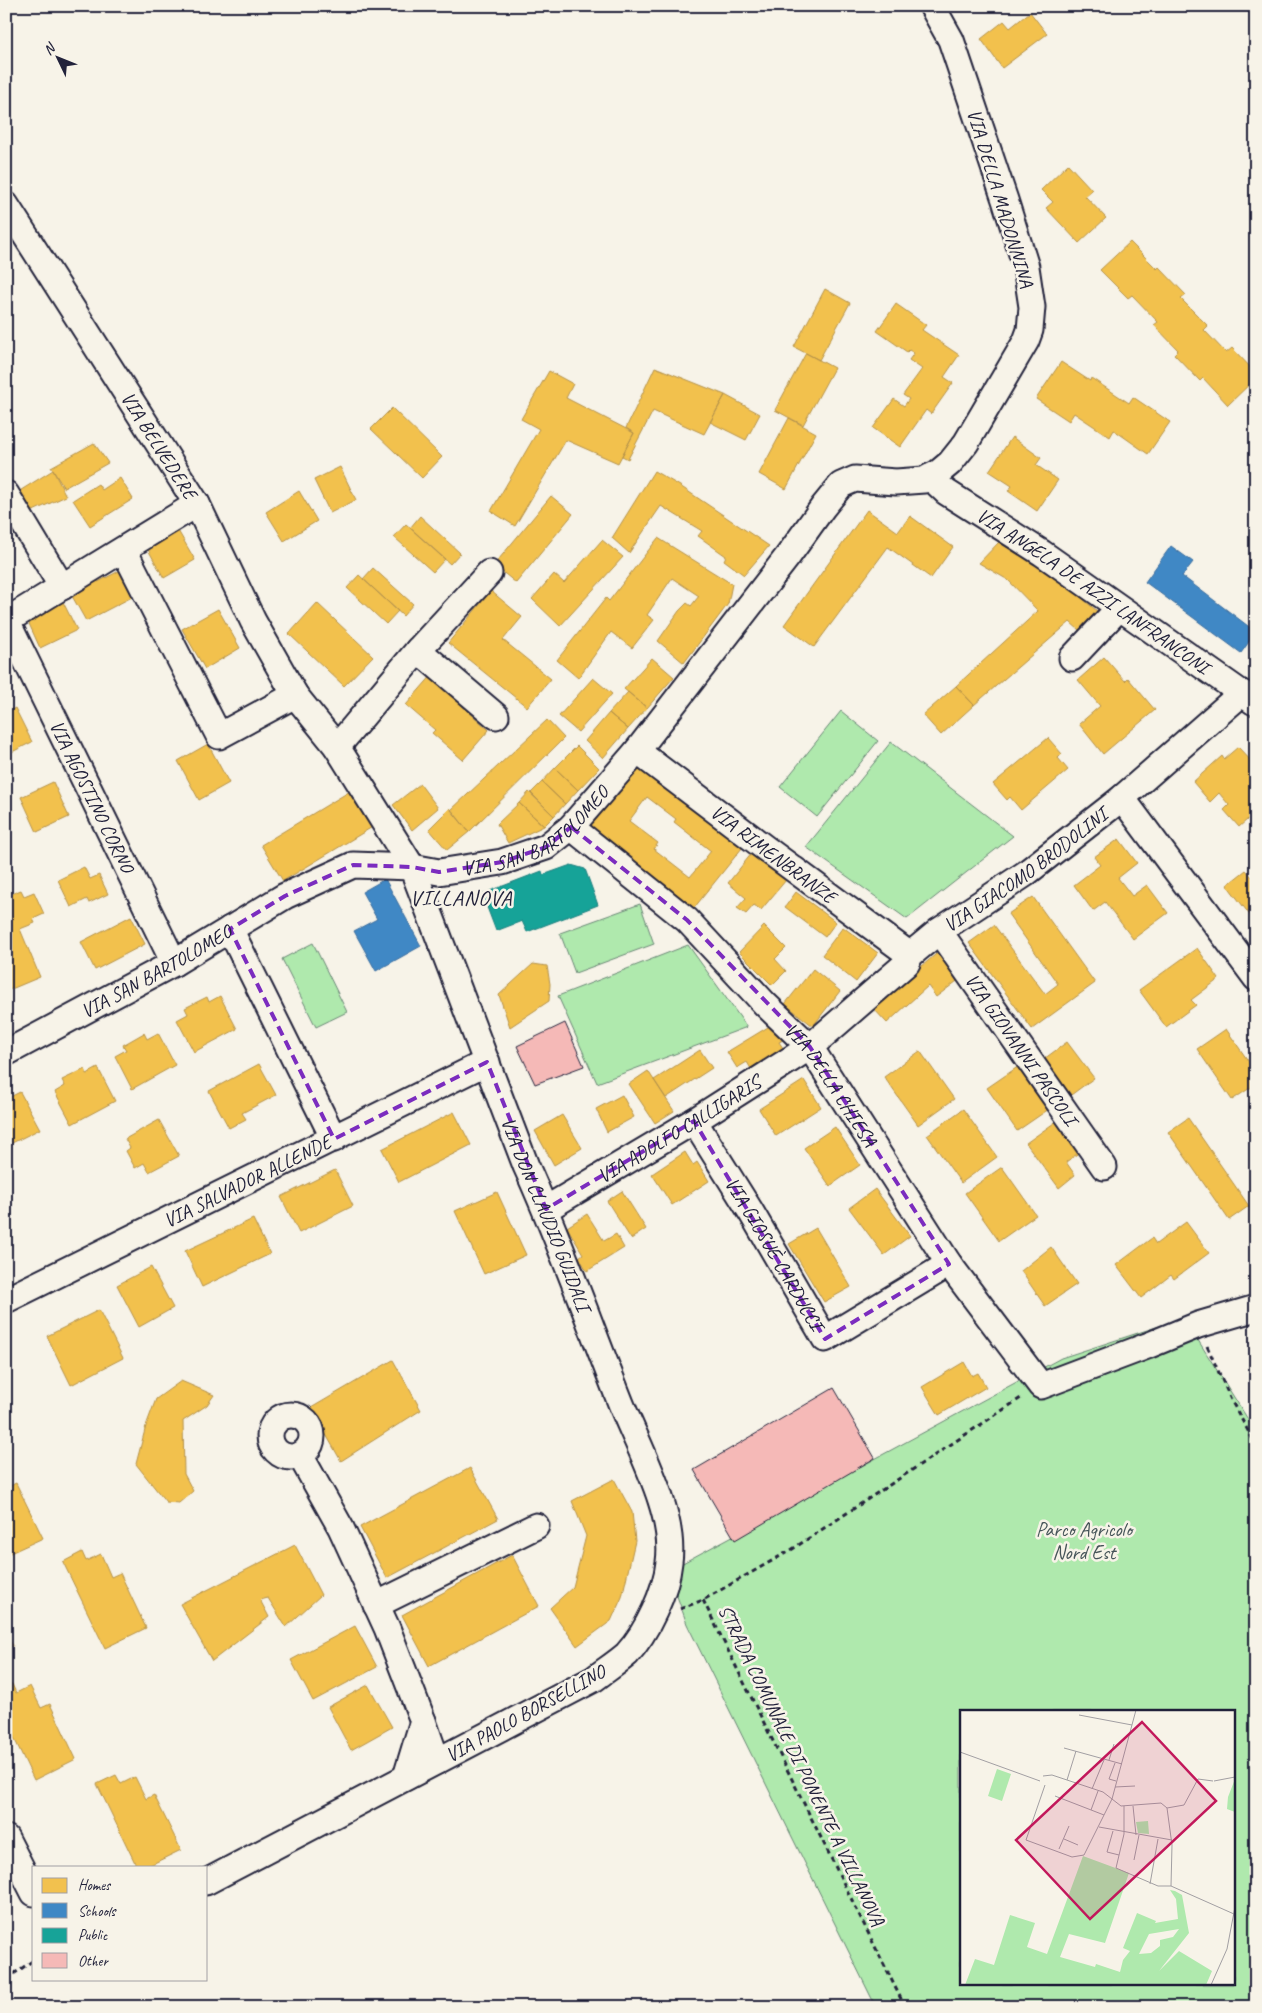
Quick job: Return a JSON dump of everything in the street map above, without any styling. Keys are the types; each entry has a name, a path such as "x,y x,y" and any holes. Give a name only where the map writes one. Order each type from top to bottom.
{"street":[{"name":"VIA DELLA MADONNINA","path":"930,478 950,463 966,443 1020,352 1030,330 1032,319 1031,296 1026,267 951,40 932,6"},
{"name":"VIA DELLA MADONNINA","path":"951,40 952,6"},
{"name":"VIA BELVEDERE","path":"6,205 197,504 253,621 295,695 337,746 412,867"},
{"name":"VIA ANGELA DE AZZI LANFRANCONI","path":"930,478 946,492 1011,532 1249,698"},
{"name":"VIA SAN BARTOLOMEO","path":"6,1053 174,964 285,896 353,865 412,867 438,872 502,862 546,847 570,827 638,751 788,556 822,507 841,485 855,479 909,482 930,478"},
{"path":"6,494 62,587"},
{"path":"8,625 62,587 197,504"},
{"path":"128,558 219,736 295,695"},
{"path":"337,746 418,650 489,574"},
{"path":"1072,658 1120,608"},
{"name":"VIA AGOSTINO CORNO","path":"8,625 174,964"},
{"path":"418,650 496,716"},
{"name":"VIA GIACOMO BRODOLINI","path":"810,1047 907,963 910,955 939,931 1025,874 1249,698"},
{"name":"VIA RIMENBRANZE","path":"638,751 910,955"},
{"path":"1122,798 1256,978"},
{"name":"VIA DELLA CHIESA","path":"570,827 687,920 765,1004 810,1047 949,1264 1041,1386"},
{"name":"VIA DON CLAUDIO GUIDALI","path":"412,867 526,1166 546,1209 620,1402 665,1510 670,1534 670,1563"},
{"path":"230,929 334,1139"},
{"name":"VIA GIOVANNI PASCOLI","path":"939,931 1104,1168"},
{"name":"VIA ADOLFO CALLIGARIS","path":"546,1209 694,1121 810,1047"},
{"name":"VIA SALVADOR ALLENDE","path":"6,1300 487,1062"},
{"name":"VIA GIOSUÈ CARDUCCI","path":"694,1121 751,1212 825,1339 949,1264"},
{"path":"1041,1386 1198,1325 1256,1308"},
{"name":"VIA PAOLO BORSELLINO","path":"300,1454 341,1528 376,1605 437,1761"},
{"path":"376,1605 536,1526"},
{"name":"VIA PAOLO BORSELLINO","path":"208,1881 594,1679 626,1654 650,1621 670,1563"},
{"name":"VIA PAOLO BORSELLINO","path":"406,1778 422,1721"},
{"path":"6,1838 32,1889"}],"path":[{"path":"1198,1325 1232,1402 1256,1446"},
{"name":"STRADA COMUNALE DI PONENTE A VILLANOVA","path":"905,2007 703,1600 790,1550 1041,1386"},
{"path":"6,1979 32,1961"}],"highlighted area":[{"path":"571,827 687,920 810,1047 949,1264 825,1339 694,1121 546,1209 487,1062 334,1139 230,929 285,896 353,865 412,867 439,872 502,862 546,847"}],"green space":[{"path":"841,711 878,741 817,817 780,787"},
{"path":"891,742 1013,836 907,919 806,847"},
{"path":"640,904 654,944 575,973 560,933"},
{"path":"313,943 347,1012 316,1027 282,959"},
{"path":"688,945 747,1027 597,1083 558,996"},
{"name":"Parco Agricolo Nord Est","path":"1184,1318 1256,1432 1256,2007 876,2007 687,1624 668,1571 1061,1358"}],"building: Homes":[{"path":"1030,12 1047,34 1002,68 981,39 1004,21 1010,28"},
{"path":"1068,164 1092,190 1085,196 1106,218 1079,243 1046,208 1053,202 1041,190"},
{"path":"1130,242 1157,269 1159,267 1186,295 1181,299 1208,326 1204,330 1226,353 1232,348 1256,373 1256,378 1228,405 1203,378 1200,381 1174,354 1178,350 1154,325 1158,322 1132,295 1128,298 1100,270"},
{"path":"825,289 850,303 819,360 794,347"},
{"path":"896,304 926,325 922,330 959,355 944,377 953,383 931,414 926,410 900,447 873,428 894,399 904,406 909,399 903,395 922,369 909,360 914,353 909,350 907,352 877,331"},
{"path":"806,353 834,368 803,425 775,410"},
{"path":"1061,362 1090,381 1091,378 1129,403 1133,397 1170,422 1148,454 1114,430 1110,437 1074,413 1069,421 1036,399"},
{"path":"655,367 725,395 704,434 653,411 628,459 622,456 634,433 626,428"},
{"path":"549,371 573,384 566,398 634,433 618,463 566,440 515,526 491,511 539,429 521,419"},
{"path":"725,395 760,414 746,440 710,422"},
{"path":"392,408 442,457 422,478 371,429"},
{"path":"789,418 816,433 786,489 759,474"},
{"path":"1012,437 1041,458 1036,465 1058,480 1037,511 1008,491 1012,486 989,471"},
{"path":"94,443 108,463 64,488 51,467"},
{"path":"340,467 356,500 330,513 314,480"},
{"path":"53,470 66,496 31,512 18,492"},
{"path":"654,471 680,486 769,546 744,575 724,560 726,556 698,536 702,531 661,506 629,553 612,538"},
{"path":"120,478 133,499 90,526 73,500 98,484 102,490"},
{"path":"299,491 317,521 284,541 266,512"},
{"path":"551,496 573,514 516,583 494,565"},
{"path":"867,510 898,532 910,516 953,547 931,578 888,547 814,647 784,625"},
{"path":"420,516 460,553 450,564 410,528"},
{"path":"406,524 445,559 433,572 394,537"},
{"path":"177,529 195,560 164,578 146,546"},
{"path":"658,538 732,584 728,604 684,663 658,641 679,611 687,603 691,606 699,596 672,578 647,615 654,620 632,648 611,632 578,678 557,660 606,598 609,601"},
{"path":"602,540 623,557 560,626 532,599 554,574 564,583"},
{"path":"999,542 1071,589 1097,611 1079,630 1070,622 974,705 956,686 1038,611 1008,580 979,563"},
{"path":"373,568 413,604 403,616 363,579"},
{"path":"121,570 134,596 86,621 72,596 83,590 81,587 97,579 98,582"},
{"path":"359,575 398,611 386,624 347,588"},
{"path":"491,591 522,617 503,640 551,679 527,707 448,643"},
{"path":"62,600 77,630 40,648 26,617"},
{"path":"317,603 373,656 344,686 289,634"},
{"path":"218,609 240,648 205,669 182,629"},
{"path":"1104,657 1125,681 1128,678 1155,710 1103,754 1079,724 1100,706 1078,680"},
{"path":"652,658 674,677 647,708 624,689"},
{"path":"433,674 464,701 461,705 489,730 463,760 432,733 435,730 406,705"},
{"path":"593,678 612,694 578,732 559,716"},
{"path":"956,686 974,705 941,735 923,715"},
{"path":"628,692 647,708 628,729 609,713"},
{"path":"15,708 32,742 6,755 6,713"},
{"path":"609,713 628,729 603,758 585,741"},
{"path":"547,720 564,738 469,832 451,810"},
{"path":"1048,738 1062,754 1058,758 1068,770 1021,810 1010,797 1007,800 993,784"},
{"path":"208,744 229,783 199,800 178,761"},
{"path":"577,746 599,768 578,790 555,768"},
{"path":"1238,747 1256,766 1256,812 1239,827 1224,810 1229,805 1219,793 1210,802 1193,782 1222,756 1224,759"},
{"path":"634,762 742,848 694,908 586,822","holes":["647,797 676,819 674,822 711,851 690,877 654,849 658,843 629,821"]},
{"path":"555,768 578,790 565,804 542,782"},
{"path":"53,782 69,817 37,832 21,797"},
{"path":"542,782 565,804 554,816 531,793"},
{"path":"420,784 438,808 412,830 393,805"},
{"path":"352,790 374,826 283,881 261,845"},
{"path":"529,792 554,816 544,826 519,803"},
{"path":"519,803 544,826 508,843 497,824"},
{"path":"450,808 469,832 447,850 429,829"},
{"path":"1119,839 1137,863 1118,878 1132,896 1147,885 1168,913 1133,939 1105,902 1093,911 1074,885 1100,865 1094,857"},
{"path":"752,853 786,880 761,910 754,905 746,914 737,908 746,898 728,883"},
{"path":"84,867 90,879 99,875 108,894 89,903 87,899 71,907 58,880"},
{"path":"1246,870 1252,877 1256,874 1256,923 1227,885"},
{"path":"21,890 24,896 34,892 44,914 33,919 35,923 20,929 40,977 9,990 6,984 6,896"},
{"path":"796,892 836,922 825,937 785,907"},
{"path":"1033,897 1095,983 1032,1029 969,943 994,925 1045,994 1058,984 1008,914"},
{"path":"131,916 145,944 95,970 81,942"},
{"path":"764,926 786,948 775,959 786,971 772,985 739,952"},
{"path":"843,927 878,953 856,982 822,955"},
{"path":"1197,948 1219,979 1191,1000 1196,1005 1166,1027 1139,990"},
{"path":"942,949 961,978 936,997 928,986 887,1023 873,1008"},
{"path":"533,964 547,966 550,984 549,1001 510,1027 499,995"},
{"path":"813,969 840,991 813,1026 785,1004"},
{"path":"220,996 237,1029 194,1052 177,1020 188,1014 185,1008 207,997 209,1002"},
{"path":"773,1024 783,1040 779,1042 787,1054 754,1074 747,1062 737,1068 727,1052"},
{"path":"1226,1029 1256,1072 1256,1084 1232,1100 1197,1049"},
{"path":"144,1033 147,1039 158,1033 175,1065 132,1089 115,1056 126,1050 123,1045"},
{"path":"1067,1042 1094,1078 1071,1095 1044,1059"},
{"path":"700,1050 712,1068 666,1098 654,1080"},
{"path":"920,1051 954,1099 918,1125 884,1077"},
{"path":"259,1064 276,1095 242,1113 246,1119 229,1128 209,1091"},
{"path":"1019,1066 1049,1109 1017,1131 987,1088"},
{"path":"98,1068 115,1101 72,1124 55,1092 65,1086 62,1080 85,1069 87,1074"},
{"path":"648,1071 674,1111 655,1123 629,1084"},
{"path":"804,1080 821,1107 776,1136 759,1109"},
{"path":"20,1092 40,1129 6,1146 6,1099"},
{"path":"622,1095 634,1117 607,1132 596,1109"},
{"path":"963,1109 997,1157 961,1183 927,1135"},
{"path":"454,1112 471,1145 399,1182 382,1149"},
{"path":"562,1115 582,1148 554,1165 535,1131"},
{"path":"1061,1118 1084,1149 1066,1162 1075,1175 1059,1188 1026,1143"},
{"path":"1188,1118 1249,1206 1229,1220 1168,1132"},
{"path":"159,1120 179,1156 149,1172 144,1163 135,1168 126,1151 130,1148 125,1139"},
{"path":"835,1127 860,1165 830,1186 804,1148"},
{"path":"685,1152 693,1165 697,1162 709,1181 672,1205 652,1174"},
{"path":"1002,1167 1036,1215 999,1241 965,1193"},
{"path":"335,1170 353,1206 299,1233 281,1197"},
{"path":"875,1189 910,1236 884,1255 849,1208"},
{"path":"622,1191 646,1229 631,1239 607,1201"},
{"path":"497,1192 526,1255 484,1274 455,1211"},
{"path":"587,1214 604,1241 616,1234 624,1248 587,1271 579,1257 583,1254 567,1227"},
{"path":"253,1219 270,1254 202,1287 185,1251"},
{"path":"1186,1222 1209,1253 1174,1279 1171,1275 1141,1298 1116,1265 1152,1238 1156,1244"},
{"path":"816,1228 851,1287 824,1302 789,1244"},
{"path":"1051,1247 1077,1284 1045,1306 1021,1271"},
{"path":"151,1267 173,1308 139,1327 117,1285"},
{"path":"99,1310 123,1358 71,1385 47,1336"},
{"path":"393,1360 421,1410 341,1461 311,1408"},
{"path":"964,1362 972,1376 978,1373 986,1387 939,1415 922,1387"},
{"path":"181,1381 214,1395 207,1405 183,1421 184,1474 193,1491 179,1503 166,1502 136,1464 146,1426 156,1399"},
{"path":"470,1468 498,1519 387,1578 360,1527"},
{"path":"614,1479 632,1512 635,1541 622,1597 611,1621 577,1646 550,1608 573,1587 586,1536 572,1501"},
{"path":"16,1483 43,1538 6,1555 6,1484 8,1487"},
{"path":"295,1545 321,1595 286,1627 268,1598 260,1600 269,1617 212,1661 180,1604"},
{"path":"82,1552 86,1561 101,1554 111,1577 120,1573 146,1628 105,1648 63,1562"},
{"path":"512,1555 539,1606 429,1666 402,1615"},
{"path":"355,1626 377,1667 313,1701 291,1660"},
{"path":"6,1632 13,1646 6,1649"},
{"path":"12,1684 16,1693 30,1686 41,1708 50,1704 76,1759 34,1780 6,1721 6,1687"},
{"path":"368,1685 392,1727 351,1750 328,1707"},
{"path":"116,1775 121,1784 135,1777 146,1799 154,1795 181,1850 148,1866 137,1866 97,1784"}],"building: Schools":[{"path":"1171,546 1193,562 1182,576 1256,632 1241,653 1145,582"},
{"path":"385,879 421,946 376,971 354,931 377,919 362,892"}],"building: Public":[{"path":"571,865 585,869 598,905 527,932 522,921 496,931 482,894 542,871 543,875"}],"building: Other":[{"path":"565,1023 584,1066 535,1084 517,1046"},
{"path":"834,1388 875,1458 735,1540 694,1470"}],"district":[{"name":"VILLANOVA","path":"461,897"}]}
